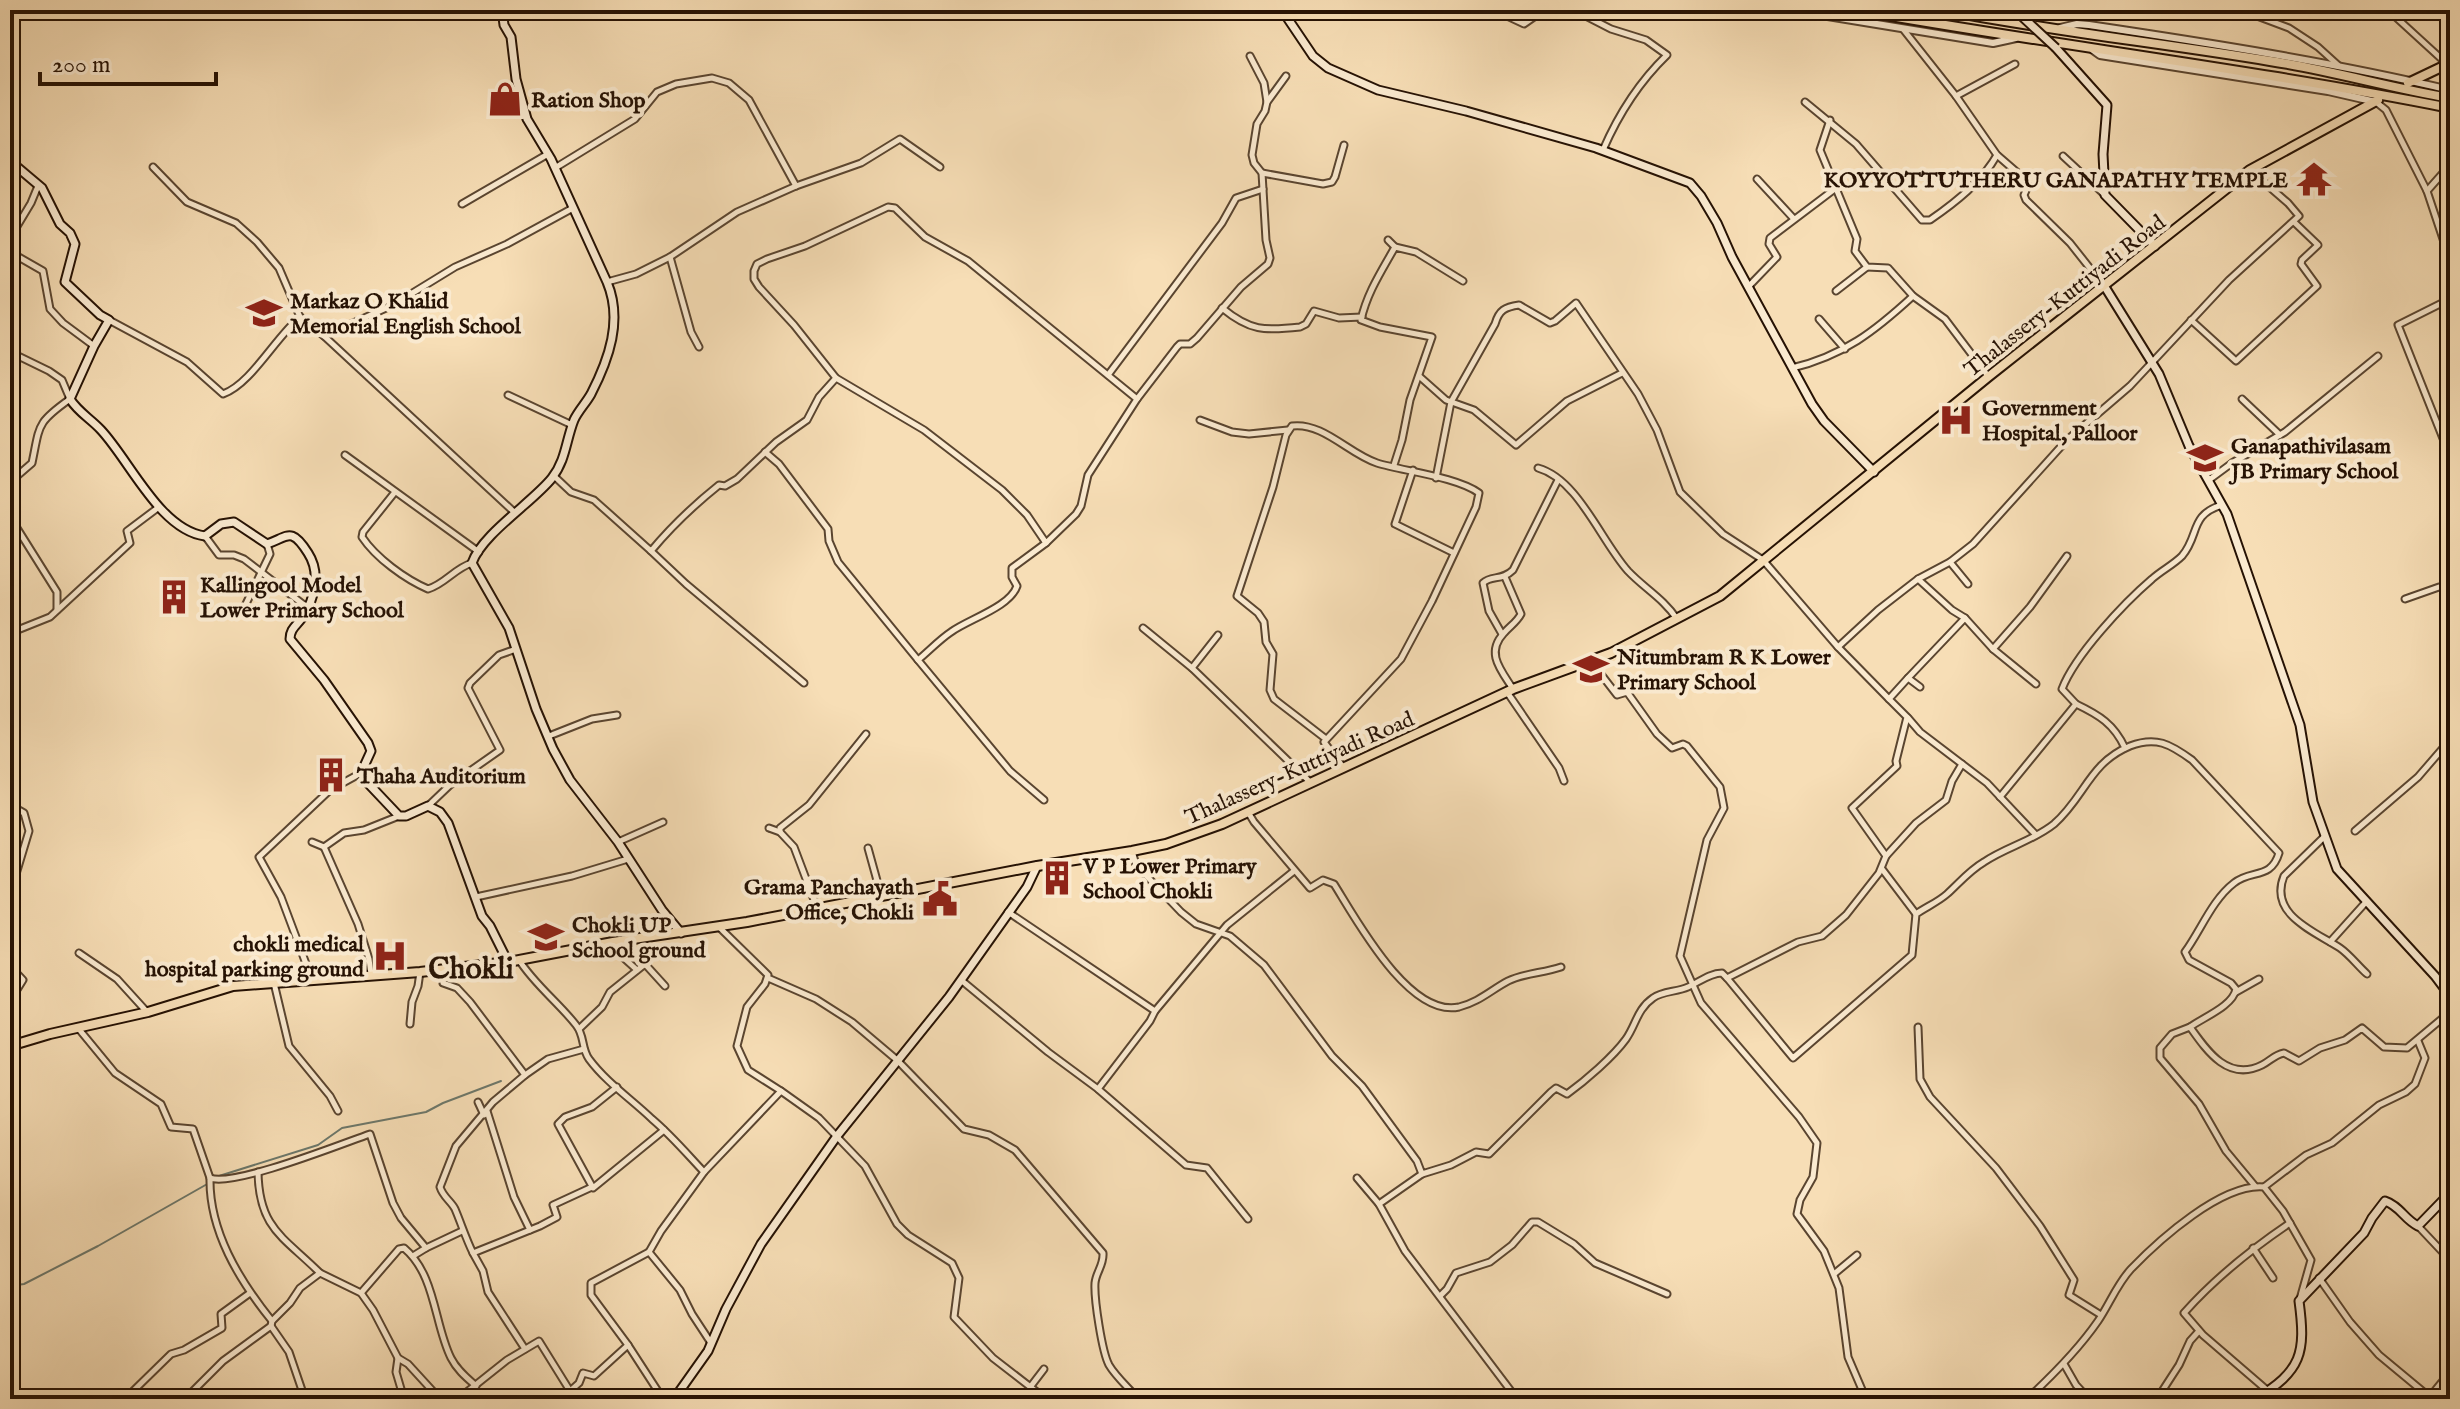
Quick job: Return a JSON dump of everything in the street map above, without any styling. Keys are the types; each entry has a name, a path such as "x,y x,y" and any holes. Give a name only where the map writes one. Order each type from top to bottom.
{"main road":[{"path":"502,10 504,25 511,37 516,79 527,119 555,168 607,282 615,312 612,340 598,379 572,425 562,462 554,476 514,512 472,563 496,602 517,648 536,709 570,780 618,842 681,933"},
{"path":"1282,10 1313,56 1328,68 1378,90 1603,150 1690,183 1717,223 1732,257 1824,421 1874,472"},
{"path":"1856,10 2253,72 2450,108"},
{"path":"1943,10 2009,23 2272,61 2389,88 2450,98"},
{"path":"2015,10 2056,48 2107,105 2103,154 2105,195 2155,246"},
{"path":"2411,82 2448,63"},
{"name":"Thalassery-Kuttiyadi Road","path":"10,1046 148,1012 233,986 508,962 1132,851 1190,836 1510,691 1611,653 1720,596 1988,377 2250,170 2377,101"},
{"path":"10,161 45,192 60,224 70,233 75,244 65,282 109,320 70,399 102,430 159,507 193,534 205,536 221,524 234,522 267,544 285,535 291,536 307,551 315,565 316,577 308,608 290,633 290,639 324,680 368,743 371,751 361,773 399,816 428,806 440,812 448,823 482,916 508,962"},
{"path":"2105,287 2152,364 2189,446 2223,505 2300,725 2313,802 2337,869 2450,996"},
{"path":"674,1399 711,1343 761,1244 837,1136 961,980 1032,879 1037,866"},
{"path":"2255,1399 2290,1373 2300,1355 2303,1333 2299,1301 2364,1233 2385,1201 2396,1205 2407,1221 2418,1226 2450,1193"}],"street":[{"path":"1494,10 1524,24 1544,10"},
{"path":"1574,10 1611,29 1646,40 1667,55 1636,87 1613,125 1603,150"},
{"path":"1791,10 1993,43 2019,37"},
{"path":"1985,10 1994,12 2009,23"},
{"path":"2241,10 2289,28 2318,47 2339,66"},
{"path":"2388,10 2448,63"},
{"path":"2056,29 2077,24 2089,25 2339,66 2450,90"},
{"path":"1903,29 1956,96 1997,155 2027,181 2026,200 2070,243 2105,287"},
{"path":"2090,48 2100,55 2377,101 2386,110 2427,191 2450,260"},
{"path":"918,660 952,631 986,613 1014,593 1017,586 1012,577 1012,568 1046,543 1076,514 1081,506 1088,475 1137,399 1177,347 1190,344 1197,338 1222,308 1268,264 1262,173 1252,155 1257,124 1267,102 1264,83 1250,56"},
{"path":"1956,96 2015,64"},
{"path":"1267,102 1286,76"},
{"path":"555,168 635,119 657,92 686,82 712,78 729,83 749,100 796,186"},
{"path":"1805,102 1856,144 1922,220 1930,220 1968,190 1997,155"},
{"path":"1830,120 1820,150 1857,239 1855,251 1867,267"},
{"path":"607,282 636,274 670,257 737,212 796,186 861,163 900,139 940,167"},
{"path":"1262,173 1323,184 1332,182 1344,145"},
{"path":"462,204 548,154"},
{"path":"2063,156 2105,195"},
{"path":"2427,191 2450,165"},
{"path":"153,167 187,202 236,223 257,242 279,268 300,317 514,512"},
{"path":"1838,647 1878,610 1918,579 1950,562 1985,532 2066,441 2152,364 2229,280 2294,222 2299,216 2288,203 2250,170"},
{"path":"1757,179 1794,219"},
{"path":"10,238 38,186"},
{"path":"1749,286 1777,257 1769,244 1770,238 1836,188"},
{"path":"1108,375 1222,223 1236,198 1263,189"},
{"path":"1046,543 1027,515 1002,490 924,430 836,378 759,287 754,279 757,264 805,246 888,207 895,208 925,237 968,261 1137,399"},
{"path":"324,336 393,305 455,267 507,244 573,208"},
{"path":"2191,320 2236,361 2317,286 2301,264 2318,245 2294,222"},
{"path":"1388,240 1395,247 1416,252 1463,281"},
{"path":"1394,465 1410,400 1432,337 1361,320 1371,287 1395,247"},
{"path":"10,252 43,271 50,309 94,346"},
{"path":"670,257 691,332 699,347"},
{"path":"1836,291 1867,267 1888,268 1913,296 1945,319 1988,377"},
{"path":"1792,368 1814,363 1845,349 1913,296"},
{"path":"2450,299 2398,325 2450,456"},
{"path":"1436,478 1451,402 1497,315 1502,309 1519,305 1550,323 1576,303 1657,430 1680,492 1723,534 1763,560 1838,647 1920,732 2000,797 2036,835"},
{"path":"1222,308 1255,329 1300,327 1306,324 1314,311 1339,318 1362,317"},
{"path":"109,320 187,362 223,394 243,383 284,331 300,317"},
{"path":"1819,319 1845,349"},
{"path":"10,352 62,380 70,399 44,421 34,440 32,463 10,482"},
{"path":"2209,480 2280,435 2378,356"},
{"path":"1419,376 1451,402 1474,410 1516,445 1567,401 1622,373"},
{"path":"651,551 667,531 705,496 719,485 729,485 807,420 819,397 836,378"},
{"path":"508,395 572,425"},
{"path":"2242,399 2280,435"},
{"path":"1200,420 1232,432 1249,434 1291,425 1312,428 1379,464 1413,470 1479,493 1476,507 1432,601 1401,659 1338,730 1326,739 1325,746 1343,767"},
{"path":"1291,425 1237,596 1264,622 1266,642 1273,654 1270,690 1274,699 1326,739"},
{"path":"765,452 779,464 828,529 829,541 838,562 1010,771 1044,800"},
{"path":"345,455 479,552"},
{"path":"1538,468 1558,480 1586,510 1628,571 1659,597 1678,620"},
{"path":"1413,470 1395,524 1454,553"},
{"path":"554,476 571,492 594,500 686,584 804,683"},
{"path":"1502,634 1489,611 1483,585 1486,580 1505,577 1520,559 1558,480"},
{"path":"365,541 362,537 366,525 395,492"},
{"path":"2125,748 2109,723 2076,704 2062,689 2076,664 2120,610 2181,556 2189,546 2200,517 2208,510 2223,505"},
{"path":"10,633 50,617 130,543 127,531 159,507"},
{"path":"10,517 57,592 57,610"},
{"path":"356,529 391,565 428,589 472,563"},
{"path":"205,536 219,555 234,555 308,608"},
{"path":"243,610 270,554 267,544"},
{"path":"1993,649 2030,607 2067,556"},
{"path":"1950,562 1968,584"},
{"path":"1505,577 1521,614 1518,621 1502,634 1494,650 1495,658 1510,691 1559,768 1564,781"},
{"path":"1918,579 1965,618 1993,649 2036,684"},
{"path":"2405,599 2439,587 2450,589"},
{"path":"1889,699 1965,618"},
{"path":"1143,628 1192,668 1310,782"},
{"path":"1192,668 1218,635"},
{"path":"428,806 450,785 500,750 468,688 499,655 517,648"},
{"path":"1590,659 1617,695 1627,692 1657,734 1672,748 1683,744 1687,746 1720,787 1724,808 1707,840 1681,941 1680,956 1701,1003 1799,1117 1817,1143 1813,1177 1800,1200 1797,1214 1824,1251 1834,1274 1839,1288 1848,1357 1866,1399"},
{"path":"1908,678 1920,687"},
{"path":"2000,797 2076,704"},
{"path":"549,736 592,719 617,715"},
{"path":"1886,856 1852,808 1897,766 1907,717"},
{"path":"780,832 789,819 809,805 866,734"},
{"path":"1916,914 1946,895 1985,861 2053,825 2103,762 2125,748 2154,740 2176,749 2223,791 2279,853 2273,865 2260,875 2247,875 2226,890 2185,952 2189,960 2231,983 2236,992"},
{"path":"2355,831 2418,777 2450,740"},
{"path":"1727,978 1798,942 1822,936 1846,915 1881,868 1886,856 1916,823 1946,800 1962,764"},
{"path":"309,979 281,897 259,857 330,790 361,773"},
{"path":"10,805 24,813 29,831 10,894"},
{"path":"1248,812 1310,888 1323,880 1334,884 1379,953 1407,985 1428,1001 1456,1008 1484,998 1506,982 1561,967"},
{"path":"324,847 344,833 364,830 399,816"},
{"path":"618,842 663,822"},
{"path":"769,828 780,832 794,847 817,908"},
{"path":"2325,836 2290,870 2281,885 2283,900 2292,918 2342,950 2367,974"},
{"path":"312,842 324,847 358,924 371,974"},
{"path":"868,848 881,896"},
{"path":"1132,851 1136,865 1143,874 1181,912 1196,924 1230,936 1264,965 1332,1056 1362,1086 1417,1161 1422,1174"},
{"path":"476,897 572,876 628,859"},
{"path":"1379,1204 1422,1174 1451,1165 1476,1152 1489,1154 1556,1088 1567,1094 1602,1064 1624,1042 1638,1013 1649,1000 1718,973 1727,978 1793,1058 1912,955 1916,914 1881,868"},
{"path":"1098,1089 1155,1011 1219,934 1239,914 1294,871"},
{"path":"2330,942 2366,902"},
{"path":"1008,912 1155,1011"},
{"path":"718,926 767,973 768,978 852,1022 897,1060 964,1129 989,1135 1015,1150 1103,1253 1104,1264 1098,1273 1095,1288 1100,1328 1109,1364 1138,1399"},
{"path":"613,942 616,951 637,970"},
{"path":"79,953 117,979 148,1012"},
{"path":"519,959 535,984 556,1002 579,1029 588,1057 704,1172"},
{"path":"579,1029 596,1014 610,992 645,964 665,986"},
{"path":"10,966 23,980 10,1001"},
{"path":"444,969 443,983 457,988 470,1002 525,1075"},
{"path":"410,1024 420,972"},
{"path":"768,978 747,1007 737,1046 748,1070 819,1118 865,1166 897,1224 908,1235 952,1263 959,1278 954,1317 993,1358 1046,1399"},
{"path":"2255,1186 2226,1151 2199,1104 2160,1058 2160,1048 2172,1034 2212,1014 2236,992 2259,979"},
{"path":"961,980 1098,1089 1186,1165 1207,1168 1248,1219"},
{"path":"274,982 289,1046 330,1096 338,1111"},
{"path":"2190,1027 2219,1064 2234,1069 2249,1069 2264,1065 2276,1055 2284,1053 2299,1061 2320,1048 2345,1040 2362,1028 2384,1047 2407,1048 2450,1012"},
{"path":"78,1027 115,1073 161,1104 171,1127 193,1129 210,1178 214,1218 250,1293 289,1352 305,1399"},
{"path":"1918,1027 1920,1079 1930,1097 1996,1168 2040,1226 2074,1280 2069,1295 2101,1315"},
{"path":"2027,1399 2064,1364 2130,1270 2193,1214 2235,1192 2255,1186 2264,1187 2306,1155 2332,1143 2379,1105 2415,1084 2425,1058 2418,1041"},
{"path":"525,1349 488,1292 483,1271 462,1231 454,1207 444,1198 440,1187 456,1146 493,1102 548,1059 584,1049"},
{"path":"592,1187 558,1124 565,1117 592,1107 617,1087"},
{"path":"663,1399 591,1295 591,1283 649,1252 704,1172 781,1091"},
{"path":"478,1102 485,1113 514,1197 530,1230"},
{"path":"473,1253 557,1217 553,1205 592,1187 664,1130"},
{"path":"210,1178 219,1181 258,1172 370,1134 393,1203 401,1218 426,1248"},
{"path":"258,1172 259,1194 269,1222 287,1245 320,1273 361,1293 398,1358 408,1364 440,1399"},
{"path":"1357,1178 1379,1204 1405,1251 1517,1399"},
{"path":"2264,1187 2311,1260 2299,1301"},
{"path":"1440,1296 1456,1273 1490,1262 1512,1245 1532,1222 1538,1222 1574,1244 1595,1263 1667,1294"},
{"path":"2268,1391 2199,1331 2184,1313 2212,1282 2290,1223"},
{"path":"2418,1226 2450,1260"},
{"path":"413,1256 462,1231"},
{"path":"361,1293 399,1249 404,1248 413,1256 430,1289 450,1356 462,1374 476,1386"},
{"path":"2253,1248 2273,1278"},
{"path":"649,1252 680,1290 711,1343"},
{"path":"1834,1274 1857,1255"},
{"path":"185,1399 223,1361 271,1324 300,1288 320,1273"},
{"path":"2319,1278 2350,1322 2379,1355 2430,1398 2450,1372"},
{"path":"125,1399 171,1354 222,1328 221,1314 250,1293"},
{"path":"2157,1399 2190,1341 2199,1331"},
{"path":"458,1399 507,1360 539,1341 575,1399"},
{"path":"570,1391 579,1383 583,1373 594,1376 628,1345"},
{"path":"398,1358 396,1372 404,1399"},
{"path":"2064,1364 2076,1385 2089,1399"},
{"path":"1031,1386 1044,1369"}],"waterway":[{"path":"219,1176 318,1145 342,1128 426,1112 501,1081"},
{"path":"10,1286 24,1284 98,1246 209,1183"}],"place":[{"name":"Ration Shop","path":"505,99"},
{"name":"KOYYOTTUTHERU GANAPATHY TEMPLE","path":"2314,179"},
{"name":"Markaz O Khalid Memorial English School","path":"264,313"},
{"name":"Government Hospital, Palloor","path":"1956,420"},
{"name":"Ganapathivilasam JB Primary School","path":"2205,458"},
{"name":"Kallingool Model Lower Primary School","path":"174,597"},
{"name":"Nitumbram R K Lower Primary School","path":"1591,669"},
{"name":"Thaha Auditorium","path":"331,775"},
{"name":"V P Lower Primary School Chokli","path":"1057,878"},
{"name":"Grama Panchayath Office, Chokli","path":"940,899"},
{"name":"Chokli UP School ground","path":"546,937"},
{"name":"chokli medical hospital parking ground","path":"390,956"}],"district":[{"name":"Chokli","path":"471,968"}]}
